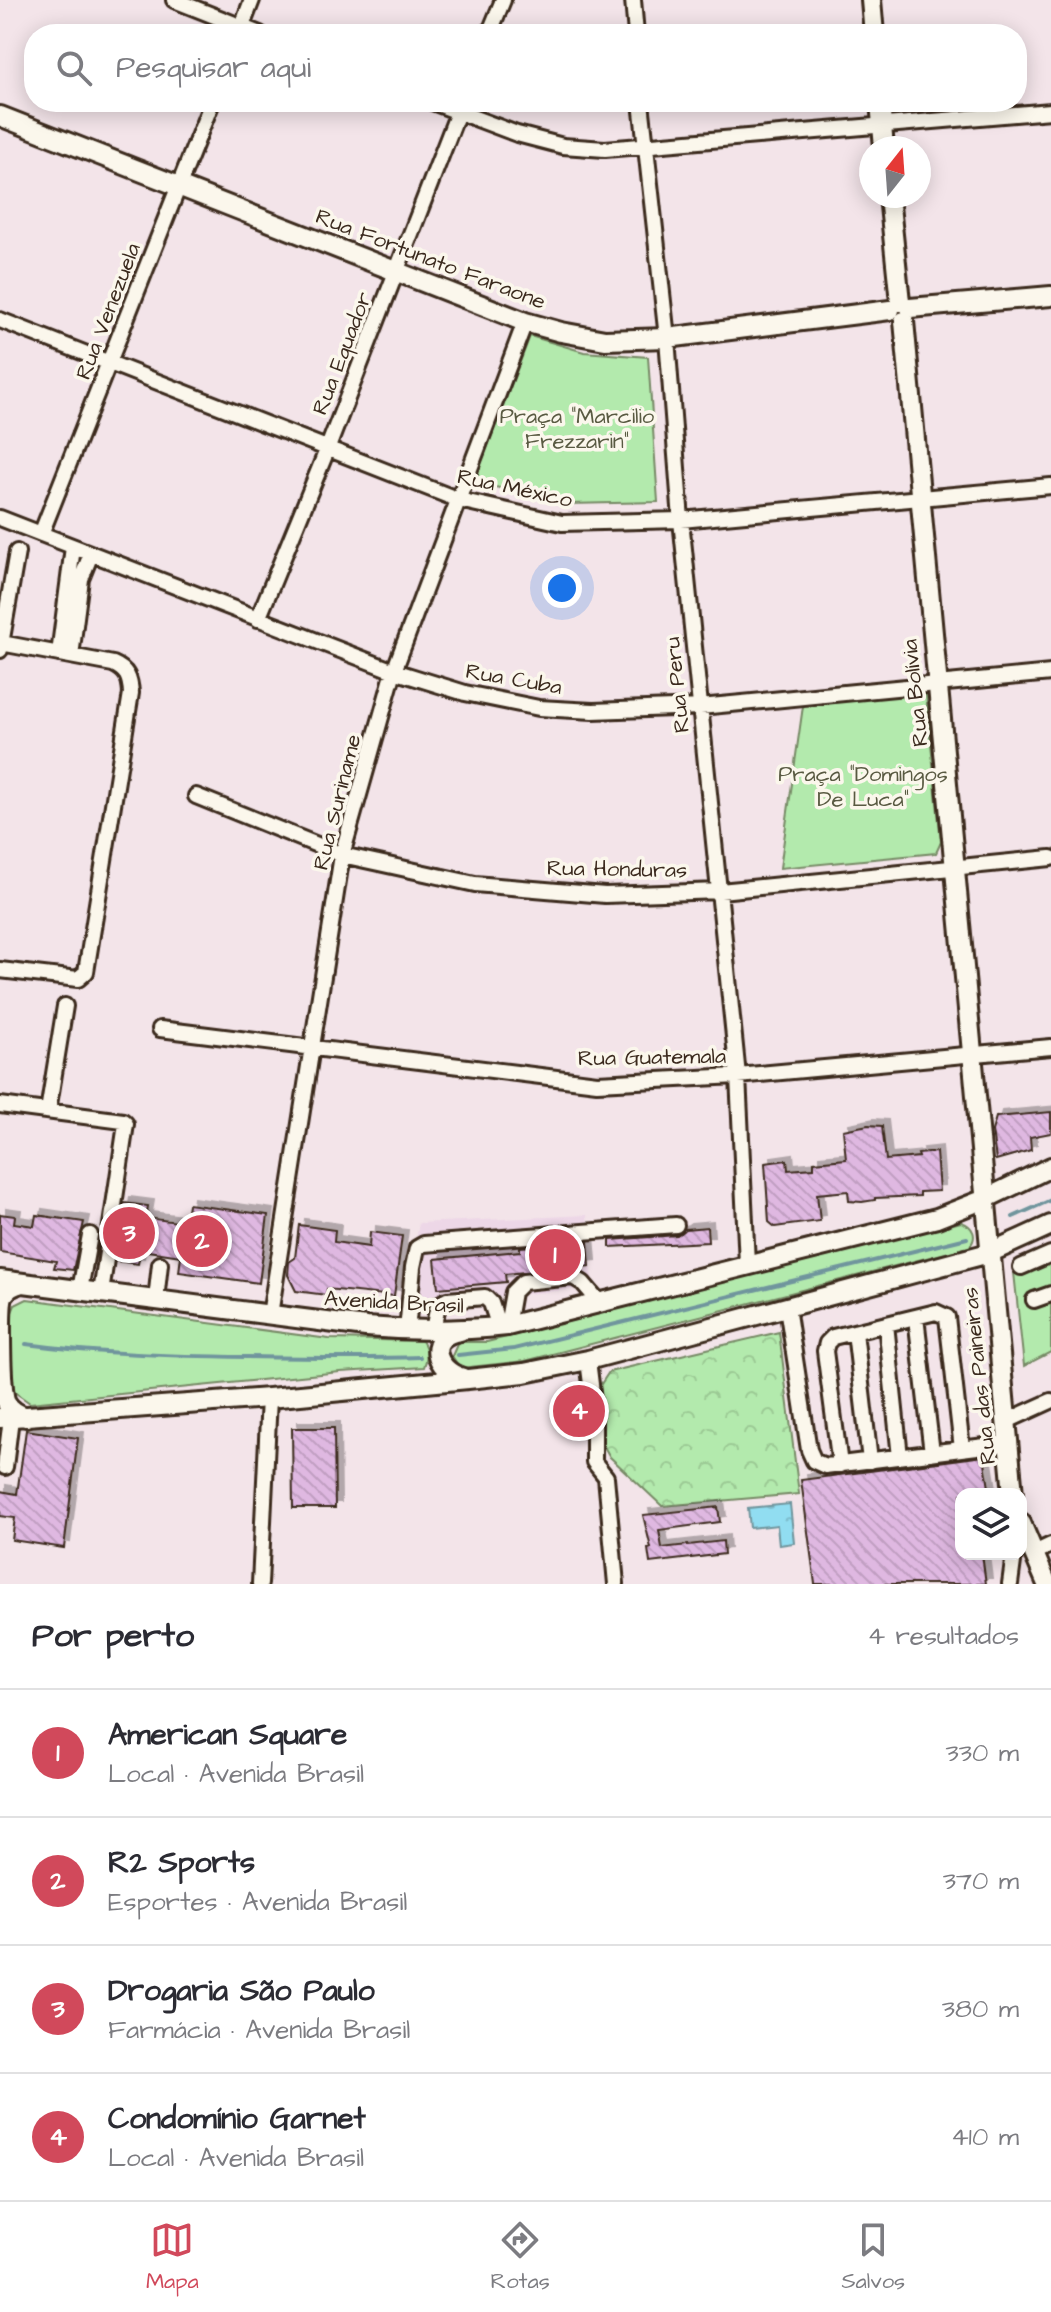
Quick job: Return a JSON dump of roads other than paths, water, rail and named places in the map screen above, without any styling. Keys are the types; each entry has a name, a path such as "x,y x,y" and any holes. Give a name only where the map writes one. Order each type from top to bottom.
{"main road":[{"path":"871,0 873,24"},
{"path":"881,112 883,136"},
{"name":"Rua Fortunato Faraone","path":"0,116 525,322 605,340 667,338 1051,296"},
{"name":"Rua Bolívia","path":"890,208 973,1053 989,1253"},
{"name":"Avenida Brasil","path":"0,1280 407,1331 503,1327 937,1218 1051,1167"},
{"path":"22,1283 8,1290 1,1304 2,1392 13,1418 269,1398 524,1373 588,1360 989,1253 1051,1225"},
{"name":"Rua das Paineiras","path":"989,1253 1013,1488"},
{"path":"467,1330 448,1335 439,1345 437,1353 438,1360 447,1371 468,1379"},
{"path":"1027,1530 1042,1549 1047,1584"}],"street":[{"path":"174,0 227,24"},
{"path":"242,24 252,0"},
{"path":"493,24 503,0"},
{"path":"633,0 635,24"},
{"path":"471,112 517,134 563,146 605,149 1051,111"},
{"name":"Rua Venezuela","path":"41,534 111,364 208,112"},
{"name":"Rua Equador","path":"258,619 458,112"},
{"name":"Rua Peru","path":"642,112 667,338 681,520 738,1076 747,1264"},
{"name":"Rua México","path":"0,320 459,500 562,523 681,520 1051,486"},
{"name":"Rua Suriname","path":"270,1315 342,855 394,671 525,322"},
{"name":"Rua Cuba","path":"0,518 394,671 465,693 539,708 593,711 700,707 1051,673"},
{"path":"65,655 73,547"},
{"path":"0,970 78,979 86,972 131,683 122,668 113,664 1,647 17,552"},
{"path":"65,655 81,579 91,554"},
{"name":"Rua Honduras","path":"196,796 342,855 475,884 605,895 720,891 1051,858"},
{"path":"48,1111 65,1006"},
{"name":"Rua Guatemala","path":"160,1029 597,1083 738,1076 1051,1047"},
{"path":"0,1105 123,1121 126,1124 101,1293"},
{"path":"407,1331 413,1267 417,1248 424,1244 676,1225"},
{"path":"80,1290 90,1235"},
{"path":"1021,1267 1051,1254"},
{"path":"156,1300 160,1264"},
{"path":"503,1327 513,1292 523,1282 573,1277 583,1283 600,1303"},
{"path":"1034,1300 1051,1294"},
{"path":"433,1330 438,1305 447,1300 485,1297 503,1327"},
{"path":"787,1307 809,1450 814,1461 825,1466 840,1465 1009,1443"},
{"path":"840,1465 825,1351 827,1343 833,1337 936,1312 947,1317 962,1449"},
{"path":"916,1317 932,1453"},
{"path":"886,1324 900,1457"},
{"path":"855,1332 870,1461"},
{"path":"588,1360 594,1409 594,1462 606,1477 616,1584"},
{"path":"260,1584 269,1398"},
{"path":"1007,1421 1051,1401"},
{"path":"5,1467 13,1418"},
{"path":"1010,1584 1013,1560"}],"water":[{"path":"790,1504 794,1543 779,1545 777,1525 750,1528 748,1508"}],"waterway":[{"path":"1013,1217 1051,1200"},
{"path":"458,1355 514,1349 967,1238"},
{"path":"26,1344 164,1355 420,1357"}],"place":[{"name":"Drogaria São Paulo","path":"129,1233"},
{"name":"R2 Sports","path":"202,1241"},
{"name":"American Square","path":"555,1255"},
{"name":"Condomínio Garnet","path":"579,1411"}],"park label":[{"name":"Praça \"Marcilio Frezzarin\"","path":"577,428"},
{"name":"Praça \"Domingos De Luca\"","path":"863,786"}]}
